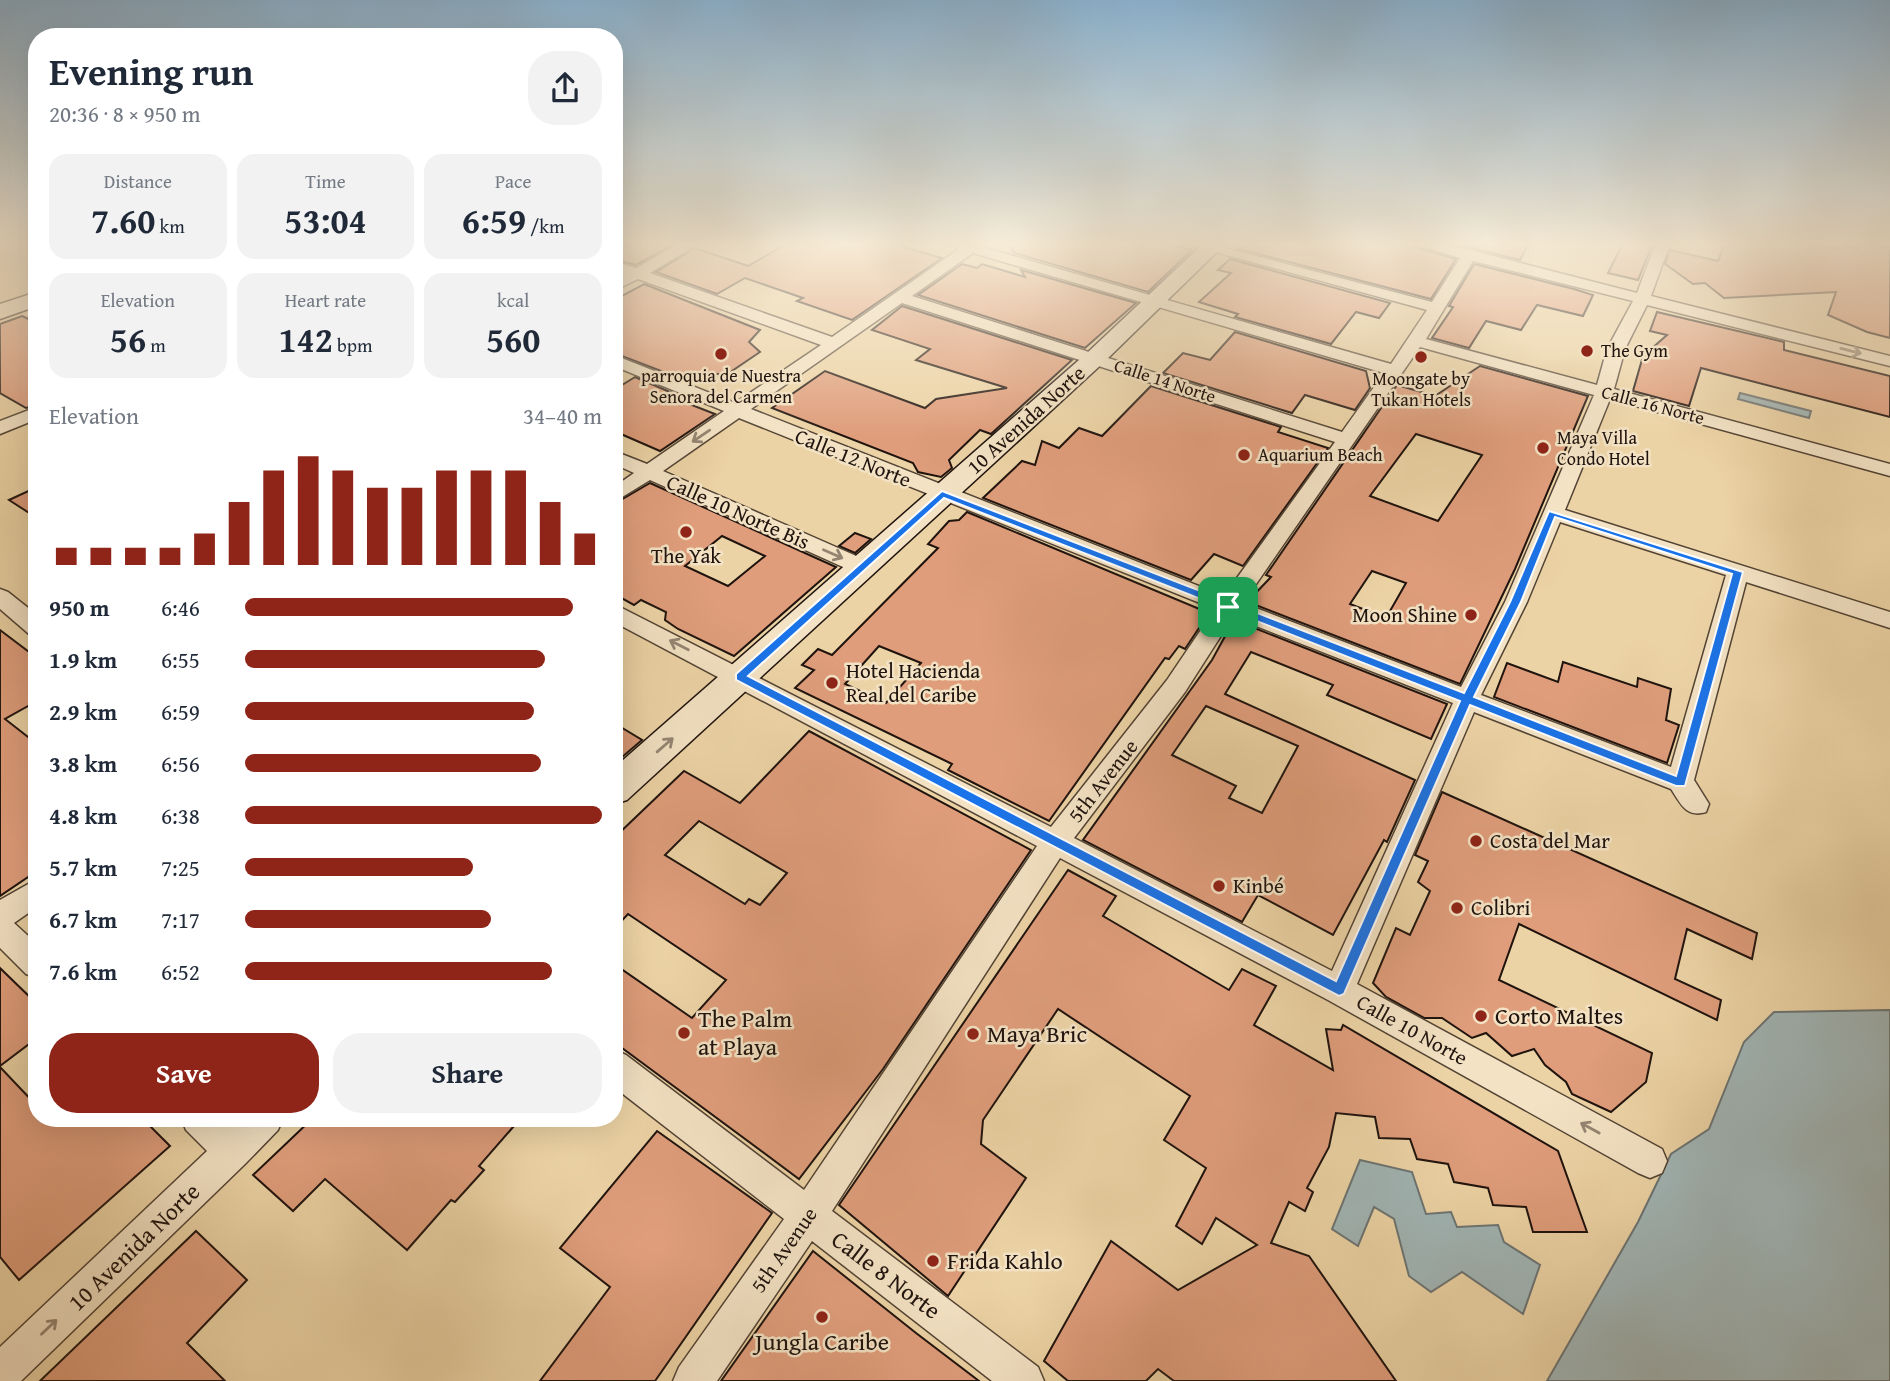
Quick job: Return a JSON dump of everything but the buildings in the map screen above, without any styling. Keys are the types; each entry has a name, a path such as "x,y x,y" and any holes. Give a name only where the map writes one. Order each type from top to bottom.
{"street":[{"path":"733,307 835,344"},
{"path":"623,490 887,307"},
{"name":"Calle 14 Norte","path":"932,307 1348,440"},
{"name":"10 Avenida Norte","path":"623,782 1149,307"},
{"path":"1174,307 1395,371"},
{"path":"1339,990 1467,699 1516,602 1604,392 1616,349 1638,307"},
{"path":"1698,307 1890,360"},
{"path":"1713,307 1890,345"},
{"name":"5th Avenue","path":"693,1381 808,1215 1056,841 1177,685 1228,607 1348,440 1438,308"},
{"name":"Calle 16 Norte","path":"1416,341 1890,470"},
{"name":"Calle 12 Norte","path":"623,364 942,494 1680,782"},
{"path":"0,428 28,416"},
{"name":"Calle 10 Norte Bis","path":"623,461 862,567"},
{"path":"1552,513 1890,620"},
{"path":"1696,804 1680,782 1738,572"},
{"path":"6,609 28,622"},
{"name":"Calle 10 Norte","path":"623,617 1339,990 1650,1161"},
{"path":"0,916 28,897"},
{"path":"0,929 28,955"},
{"name":"Calle 8 Norte","path":"623,1073 1024,1381"},
{"path":"207,1127 233,1152"},
{"name":"10 Avenida Norte","path":"0,1374 258,1127"}],"shaded area":[{"path":"1740,393 1811,411 1809,418 1738,399"},
{"path":"1890,1010 1890,1381 1547,1381 1638,1222 1671,1154 1709,1129 1744,1042 1774,1012"},
{"path":"1360,1160 1412,1172 1426,1214 1451,1212 1457,1227 1498,1225 1504,1242 1540,1265 1523,1314 1462,1272 1431,1292 1409,1276 1394,1219 1374,1207 1358,1246 1332,1229"}],"place":[{"name":"The Gym","path":"1587,351"},
{"name":"parroquia de Nuestra Senora del Carmen","path":"721,354"},
{"name":"Moongate by Tukan Hotels","path":"1421,357"},
{"name":"Maya Villa Condo Hotel","path":"1543,448"},
{"name":"Aquarium Beach","path":"1244,455"},
{"name":"The Yak","path":"686,532"},
{"name":"Moon Shine","path":"1471,615"},
{"name":"Hotel Hacienda Real del Caribe","path":"832,683"},
{"name":"Costa del Mar","path":"1476,841"},
{"name":"Kinbé","path":"1219,886"},
{"name":"Colibri","path":"1457,908"},
{"name":"Corto Maltes","path":"1481,1016"},
{"name":"The Palm at Playa","path":"684,1033"},
{"name":"Maya Bric","path":"973,1034"},
{"name":"Frida Kahlo","path":"933,1261"},
{"name":"Jungla Caribe","path":"822,1317"}],"route":[{"path":"1228,607 942,494 740,677 1339,990 1467,699 1516,602 1552,513 1738,572 1680,782 1467,699 1228,607"}]}
